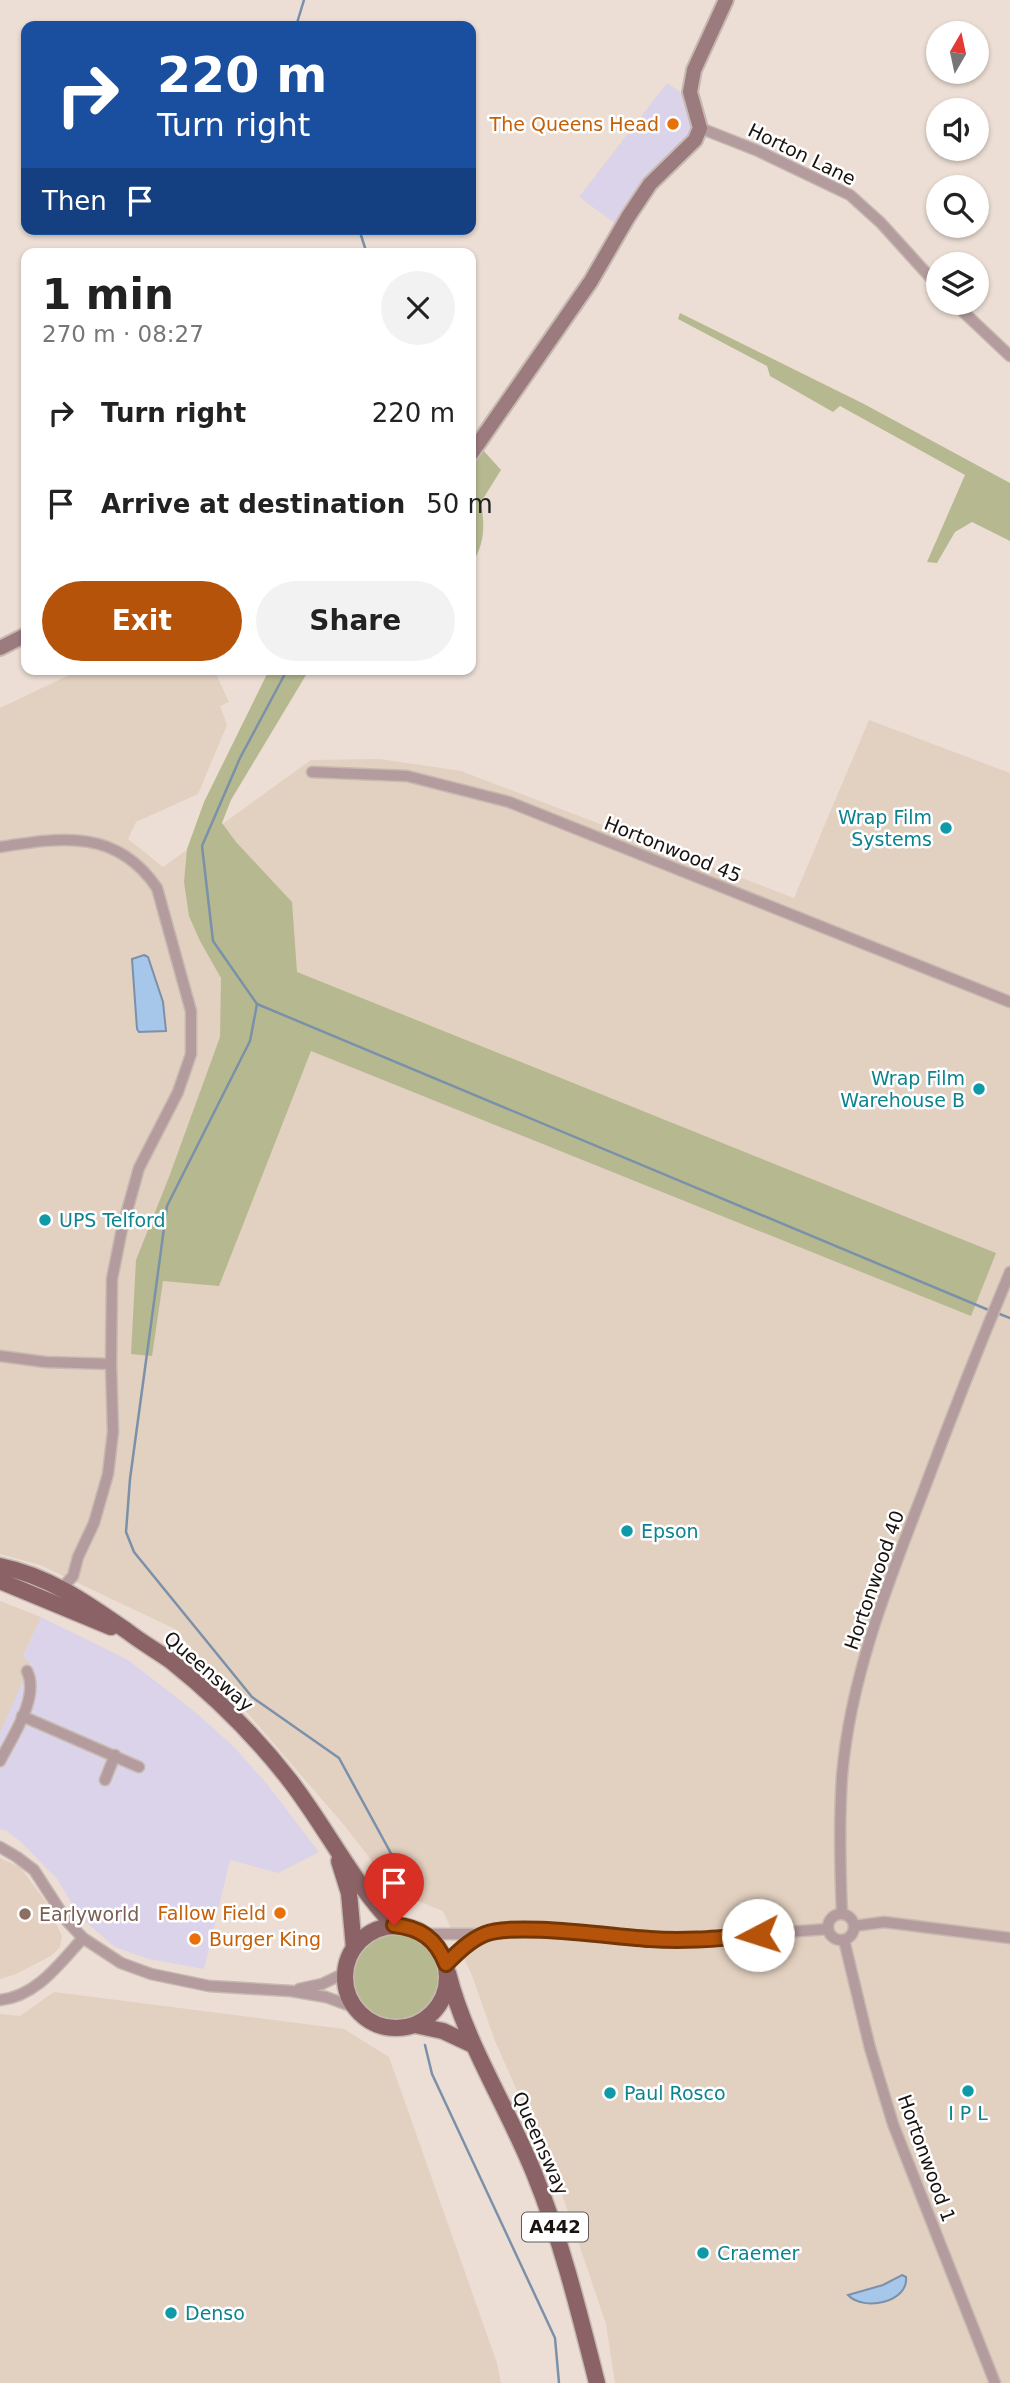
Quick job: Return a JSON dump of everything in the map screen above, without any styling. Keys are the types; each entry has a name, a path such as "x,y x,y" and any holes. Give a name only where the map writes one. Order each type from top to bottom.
{"main road":[{"name":"Queensway","path":"0,1566 20,1570 62,1588 170,1660 206,1691 289,1779 374,1905 394,1925"},
{"name":"Queensway","path":"0,1581 131,1634"},
{"path":"55,1604 62,1588"},
{"name":"Queensway","path":"333,1843 349,1892 354,1948"},
{"path":"426,1934 411,1927 394,1925 378,1928 364,1936 354,1948 345,1973 345,1986 356,2008 379,2025 401,2028 415,2025 433,2013 445,1994 447,1968"},
{"name":"A442","path":"426,1934 435,1942 447,1968"},
{"name":"Queensway","path":"447,1968 455,2001 473,2045 534,2171 563,2250 597,2383"},
{"path":"415,2025 443,2031 473,2045"}],"street":[{"path":"476,447 591,281 650,184 695,140 700,128 690,92 694,70 726,0"},
{"name":"Horton Lane","path":"700,128 755,150 850,195 887,229 926,273"},
{"path":"967,315 1010,356"},
{"path":"0,648 21,638"},
{"name":"Hortonwood 45","path":"312,772 407,776 509,802 1010,1002"},
{"path":"0,847 46,841 83,841 99,843 132,859 158,888 191,1011 191,1054 178,1092 139,1168 122,1229 112,1279 113,1432 108,1474 94,1523 78,1557 65,1572 62,1588"},
{"name":"Hortonwood 40","path":"842,1914 839,1857 842,1775 855,1696 903,1544 1010,1272"},
{"path":"0,1356 45,1362 111,1364"},
{"path":"0,1761 22,1716 32,1686 27,1671"},
{"path":"22,1716 139,1767"},
{"path":"105,1780 115,1755"},
{"path":"0,1847 34,1870 67,1921 83,1938 121,1964 151,1974 209,1986 291,1991 331,1998 356,2008"},
{"path":"842,1914 851,1919 854,1926 853,1933 844,1940 836,1939 828,1929 833,1917 842,1914"},
{"path":"854,1926 884,1922 1010,1938"},
{"path":"426,1934 527,1931 663,1940 828,1929"},
{"path":"447,1968 461,1949 485,1934"},
{"path":"0,2000 24,1994 41,1983 83,1938"},
{"name":"Hortonwood 1","path":"844,1940 870,2048 893,2124 995,2383"},
{"path":"291,1991 323,1984 345,1973"}],"shaded area":[{"path":"667,83 683,94 686,110 696,129 632,199 615,223 579,197"},
{"path":"69,675 216,675 229,702 220,706 227,725 198,794 136,822 128,839 163,867 311,760 380,759 461,771 794,898 869,720 1010,773 1010,2383 615,2383 606,2324 559,2185 495,2041 473,1978 443,1911 397,1893 344,1825 175,1629 40,1565 0,1554 0,708"},
{"path":"0,1601 41,1617 23,1656 30,1664 0,1733"},
{"path":"41,1617 128,1660 194,1711 233,1746 267,1784 319,1852 278,1873 230,1860 204,1969 149,1959 115,1947 79,1916 58,1880 23,1844 7,1831 0,1829 0,1733 23,1657"},
{"name":"Earlyworld","path":"0,1858 20,1867 46,1902 62,1936 60,1947 51,1956 0,1979"},
{"path":"54,1992 344,2029 389,2057 497,2363 501,2383 0,2383 0,2014 20,2016"}],"green space":[{"path":"680,313 864,404 1010,483 1010,541 972,522 955,532 937,563 927,562 965,475 840,406 833,412 770,376 767,366 678,319"},
{"path":"483,450 501,470 481,502 483,535 476,556 476,460"},
{"path":"267,675 306,675 231,800 222,823 236,842 292,902 297,972 996,1253 971,1316 311,1051 219,1286 163,1281 152,1356 131,1354 136,1260 220,1037 221,978 189,916 184,882 187,849 204,802"},
{"path":"396,1934 412,1938 426,1947 435,1961 439,1977 435,1993 426,2007 412,2016 396,2020 380,2016 366,2007 357,1993 353,1977 357,1961 366,1947 380,1938"}],"water":[{"path":"144,955 148,957 163,1002 166,1031 139,1032 137,1029 132,959"},
{"path":"902,2275 906,2277 905,2286 900,2293 884,2302 864,2303 848,2295 883,2285"}],"waterway":[{"path":"298,21 304,0"},
{"path":"361,235 365,248"},
{"path":"284,675 240,758 202,846 213,941 257,1004 991,1311"},
{"path":"257,1004 250,1041 167,1206 130,1479 126,1532 134,1552 252,1697 339,1758 400,1870 408,1900"},
{"path":"997,1313 1010,1318"},
{"path":"425,2045 432,2074 555,2338 559,2383"}],"place":[{"name":"The Queens Head","path":"673,124"},
{"name":"Wrap Film Systems","path":"946,828"},
{"name":"Wrap Film Warehouse B","path":"979,1089"},
{"name":"UPS Telford","path":"45,1220"},
{"name":"Epson","path":"627,1531"},
{"name":"Fallow Field","path":"280,1913"},
{"name":"Earlyworld","path":"25,1914"},
{"name":"Burger King","path":"195,1939"},
{"name":"I P L","path":"968,2091"},
{"name":"Paul Rosco","path":"610,2093"},
{"name":"Craemer","path":"703,2253"},
{"name":"Denso","path":"171,2313"}],"route":[{"path":"394,1925 411,1927 426,1934 442,1952 446,1964 461,1949 485,1934 498,1932 527,1931 653,1940 758,1935"}]}
